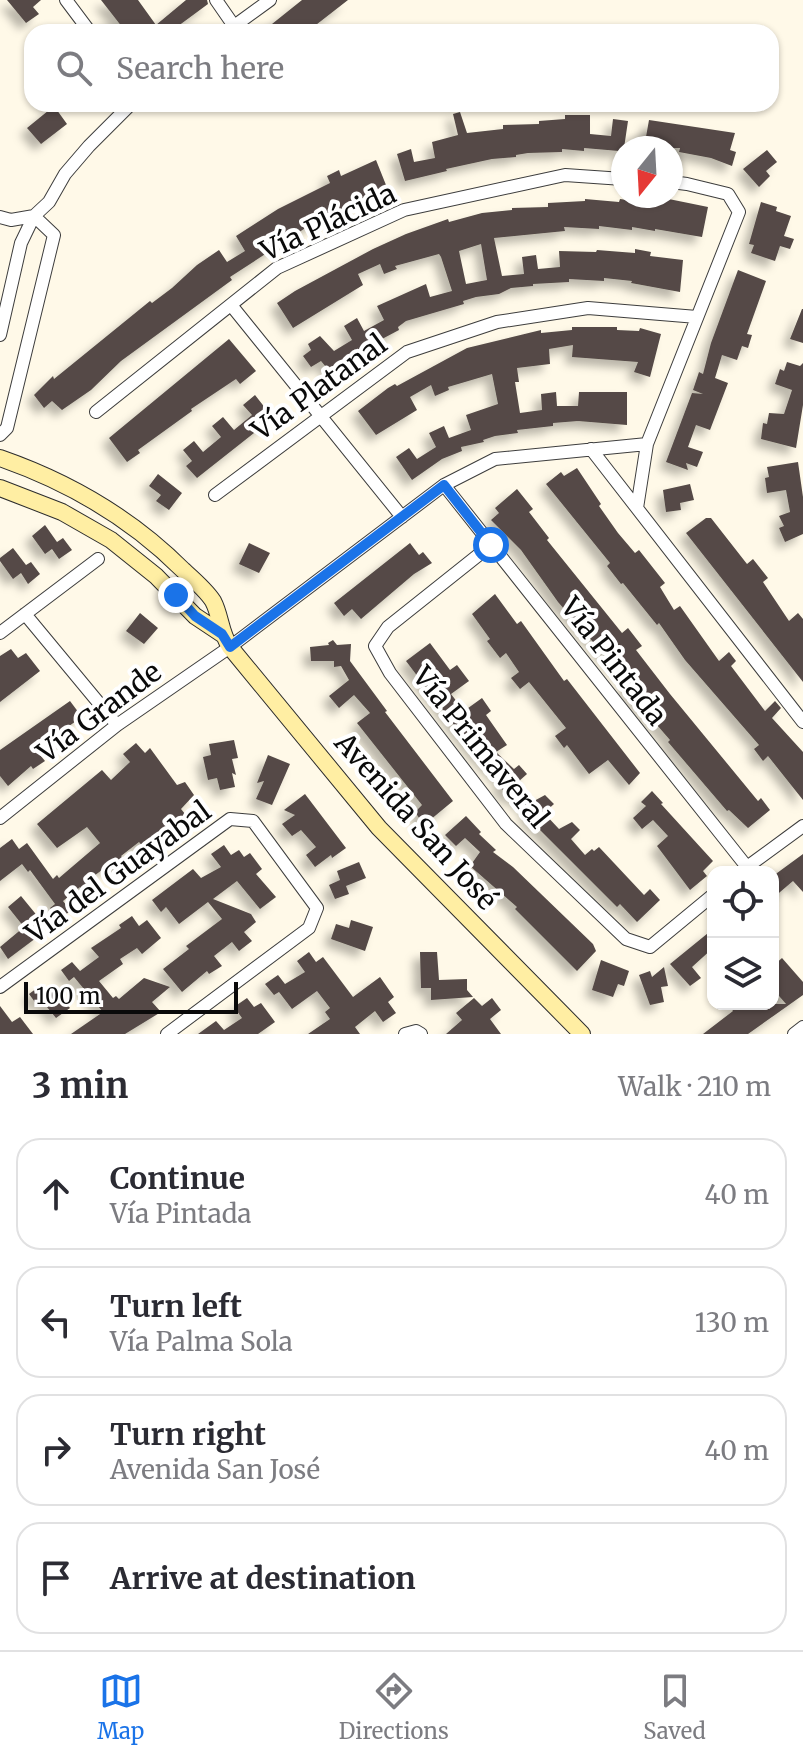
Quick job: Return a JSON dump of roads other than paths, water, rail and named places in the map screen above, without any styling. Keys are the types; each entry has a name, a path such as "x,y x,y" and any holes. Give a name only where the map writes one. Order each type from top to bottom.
{"street":[{"path":"66,0 84,24"},
{"path":"216,0 228,24"},
{"path":"237,24 270,0"},
{"path":"0,335 21,243 34,216 49,202 65,174 123,112"},
{"name":"Vía Plácida","path":"96,412 277,268 404,210 565,175 611,178"},
{"path":"637,508 647,444 739,212 728,194 683,184"},
{"path":"0,217 11,220 34,216"},
{"path":"0,435 7,428 54,235 34,216"},
{"path":"231,305 402,517"},
{"name":"Vía Platanal","path":"215,495 407,352 497,322 588,308 697,317"},
{"name":"Vía Grande","path":"0,818 226,641 444,485 495,459 647,444"},
{"path":"591,449 803,722"},
{"name":"Avenida San José","path":"0,458 72,488 149,538 213,602 226,641"},
{"name":"Vía Pintada","path":"444,485 742,866"},
{"name":"Avenida San José","path":"0,488 62,512 111,540 156,576 195,616 226,641 379,828 582,1034"},
{"name":"Vía Primaveral","path":"491,545 388,627 375,646 390,673 506,824 626,939 650,947 707,900"},
{"path":"0,633 98,559"},
{"path":"25,614 117,725"},
{"name":"Vía del Guayabal","path":"0,987 230,819 253,821 317,908 309,928 167,1034"},
{"path":"748,866 803,826"},
{"path":"794,1034 803,1027"},
{"path":"405,1034 416,1031 421,1034"}]}
